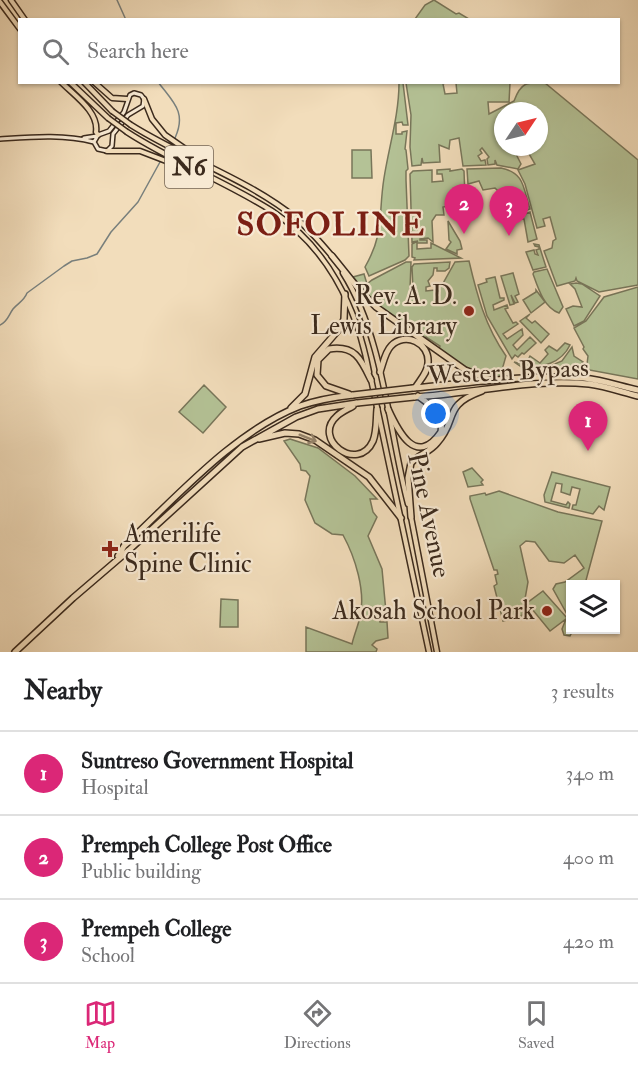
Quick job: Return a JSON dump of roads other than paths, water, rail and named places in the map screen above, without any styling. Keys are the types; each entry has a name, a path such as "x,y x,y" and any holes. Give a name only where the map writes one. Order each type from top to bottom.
{"highway":[{"path":"332,256 376,307 465,370 496,381"},
{"path":"15,652 114,561 129,550 231,452 296,404 305,394 315,357 341,327 344,319 345,294"},
{"path":"380,372 392,344 402,339 414,340 425,349 429,362 426,371 414,388"},
{"path":"353,395 331,389 320,379 317,364 324,353 329,349 347,348 362,362 371,380"},
{"name":"Western Bypass","path":"277,417 312,402 353,395 496,381 557,377 583,378 638,390"},
{"name":"Western Bypass","path":"231,452 277,426 307,413 357,403 537,385 586,384 638,396"},
{"path":"411,517 408,478 411,463 444,435 452,412 459,402 468,396 491,388"},
{"name":"N6","path":"388,409 404,440 418,446 431,443 441,432 441,417 437,411 416,397"},
{"path":"357,403 337,416 331,424 332,442 337,449 345,453 359,453 370,447 376,431 377,409"},
{"path":"252,441 285,433 299,434 315,440 369,477 401,518"}],"main road":[{"path":"11,0 24,18"},
{"path":"0,2 18,26"},
{"path":"63,84 94,117 98,136"},
{"name":"N6","path":"72,84 126,132 168,157 253,200 286,221 321,258 345,294"},
{"name":"N6","path":"86,84 112,111 131,125 159,142 210,166"},
{"path":"95,84 112,98 127,99"},
{"path":"144,99 152,119 165,135 210,166"},
{"path":"106,151 140,151 207,177"},
{"name":"Pine Avenue","path":"210,166 285,210 314,235 332,256 359,304 380,372 437,652"},
{"path":"345,294 359,326 429,652"}],"street":[{"path":"0,139 41,136 82,139 94,142 98,149 106,151 112,146 113,134 130,113 141,108 144,99 136,93 130,95 124,112 109,131 82,139"},
{"path":"94,142 98,136"}],"waterway":[{"path":"117,0 125,18"},
{"path":"160,84 179,114 180,121 175,138"},
{"path":"0,325 27,293 72,261 97,254 111,232 138,202 160,162"}],"place":[{"name":"Prempeh College Post Office","path":"464,234"},
{"name":"Prempeh College","path":"509,236"},
{"name":"Rev. A. D. Lewis Library","path":"469,311"},
{"name":"Suntreso Government Hospital","path":"588,451"},
{"name":"Amerilife Spine Clinic","path":"110,549"},
{"name":"Akosah School Park","path":"547,611"}],"district":[{"name":"SOFOLINE","path":"331,225"}]}
